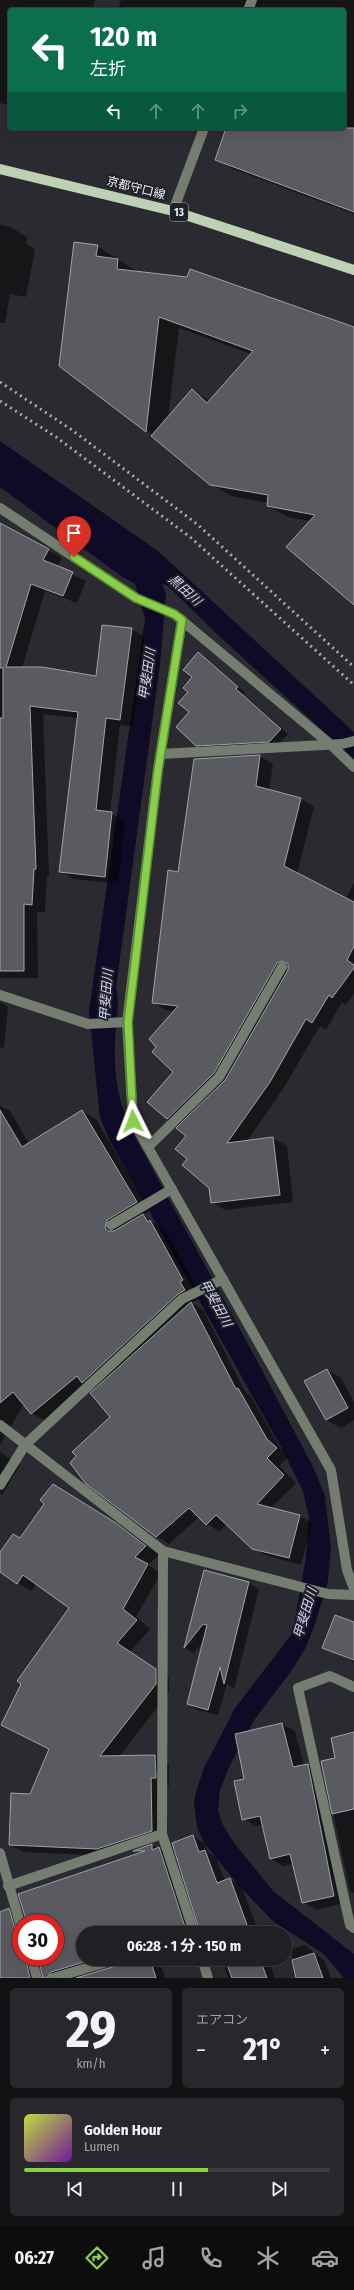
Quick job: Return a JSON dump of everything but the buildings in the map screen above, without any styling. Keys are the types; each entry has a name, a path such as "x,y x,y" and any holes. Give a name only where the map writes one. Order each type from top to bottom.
{"main road":[{"name":"京都守口線","path":"0,169 173,210 354,270"}],"street":[{"path":"173,210 203,130"},
{"path":"0,508 136,598 174,614 330,744 354,767"},
{"path":"182,620 161,754 123,1022 133,1121 170,1191 331,1470 347,1570 354,1588"},
{"path":"161,754 342,744 354,741"},
{"path":"148,1147 219,1077 282,967"},
{"path":"0,995 88,1024 123,1022"},
{"path":"112,1225 170,1191"},
{"path":"0,1486 25,1445 182,1299 222,1279"},
{"path":"0,1425 163,1551 328,1594 354,1595"},
{"path":"163,1551 162,1834 192,1926"},
{"path":"354,1687 330,1676 298,1688 350,1925 354,1928"},
{"path":"8,1886 162,1834"},
{"path":"0,1853 17,1914"},
{"path":"34,1966 37,1978"},
{"path":"54,1978 94,1966"},
{"path":"204,1966 208,1978"}],"water":[{"path":"0,441 158,551 354,732 354,759 219,636 168,586 162,584 166,594 160,664 116,987 118,1007 115,1040 117,1085 122,1106 130,1128 248,1344 313,1467 325,1496 331,1548 328,1581 315,1624 306,1647 292,1670 254,1720 230,1765 220,1790 218,1809 222,1824 235,1844 273,1891 354,1954 354,1978 344,1978 324,1954 292,1934 292,1926 280,1926 274,1922 240,1887 204,1843 197,1827 194,1802 204,1768 235,1708 291,1635 306,1556 309,1518 303,1491 282,1449 109,1139 100,1118 89,1011 145,619 135,584 121,576 0,487"}],"railway":[{"path":"0,382 72,430 197,524 354,667"},
{"path":"0,401 56,437 190,537 354,685"}],"route":[{"path":"74,557 136,598 174,614 182,620 158,770 128,1022 133,1121"}],"water label":[{"name":"黒田川","path":"185,590"},
{"name":"甲斐田川","path":"147,674"},
{"name":"甲斐田川","path":"106,995"},
{"name":"甲斐田川","path":"216,1303"},
{"name":"甲斐田川","path":"305,1613"}]}
